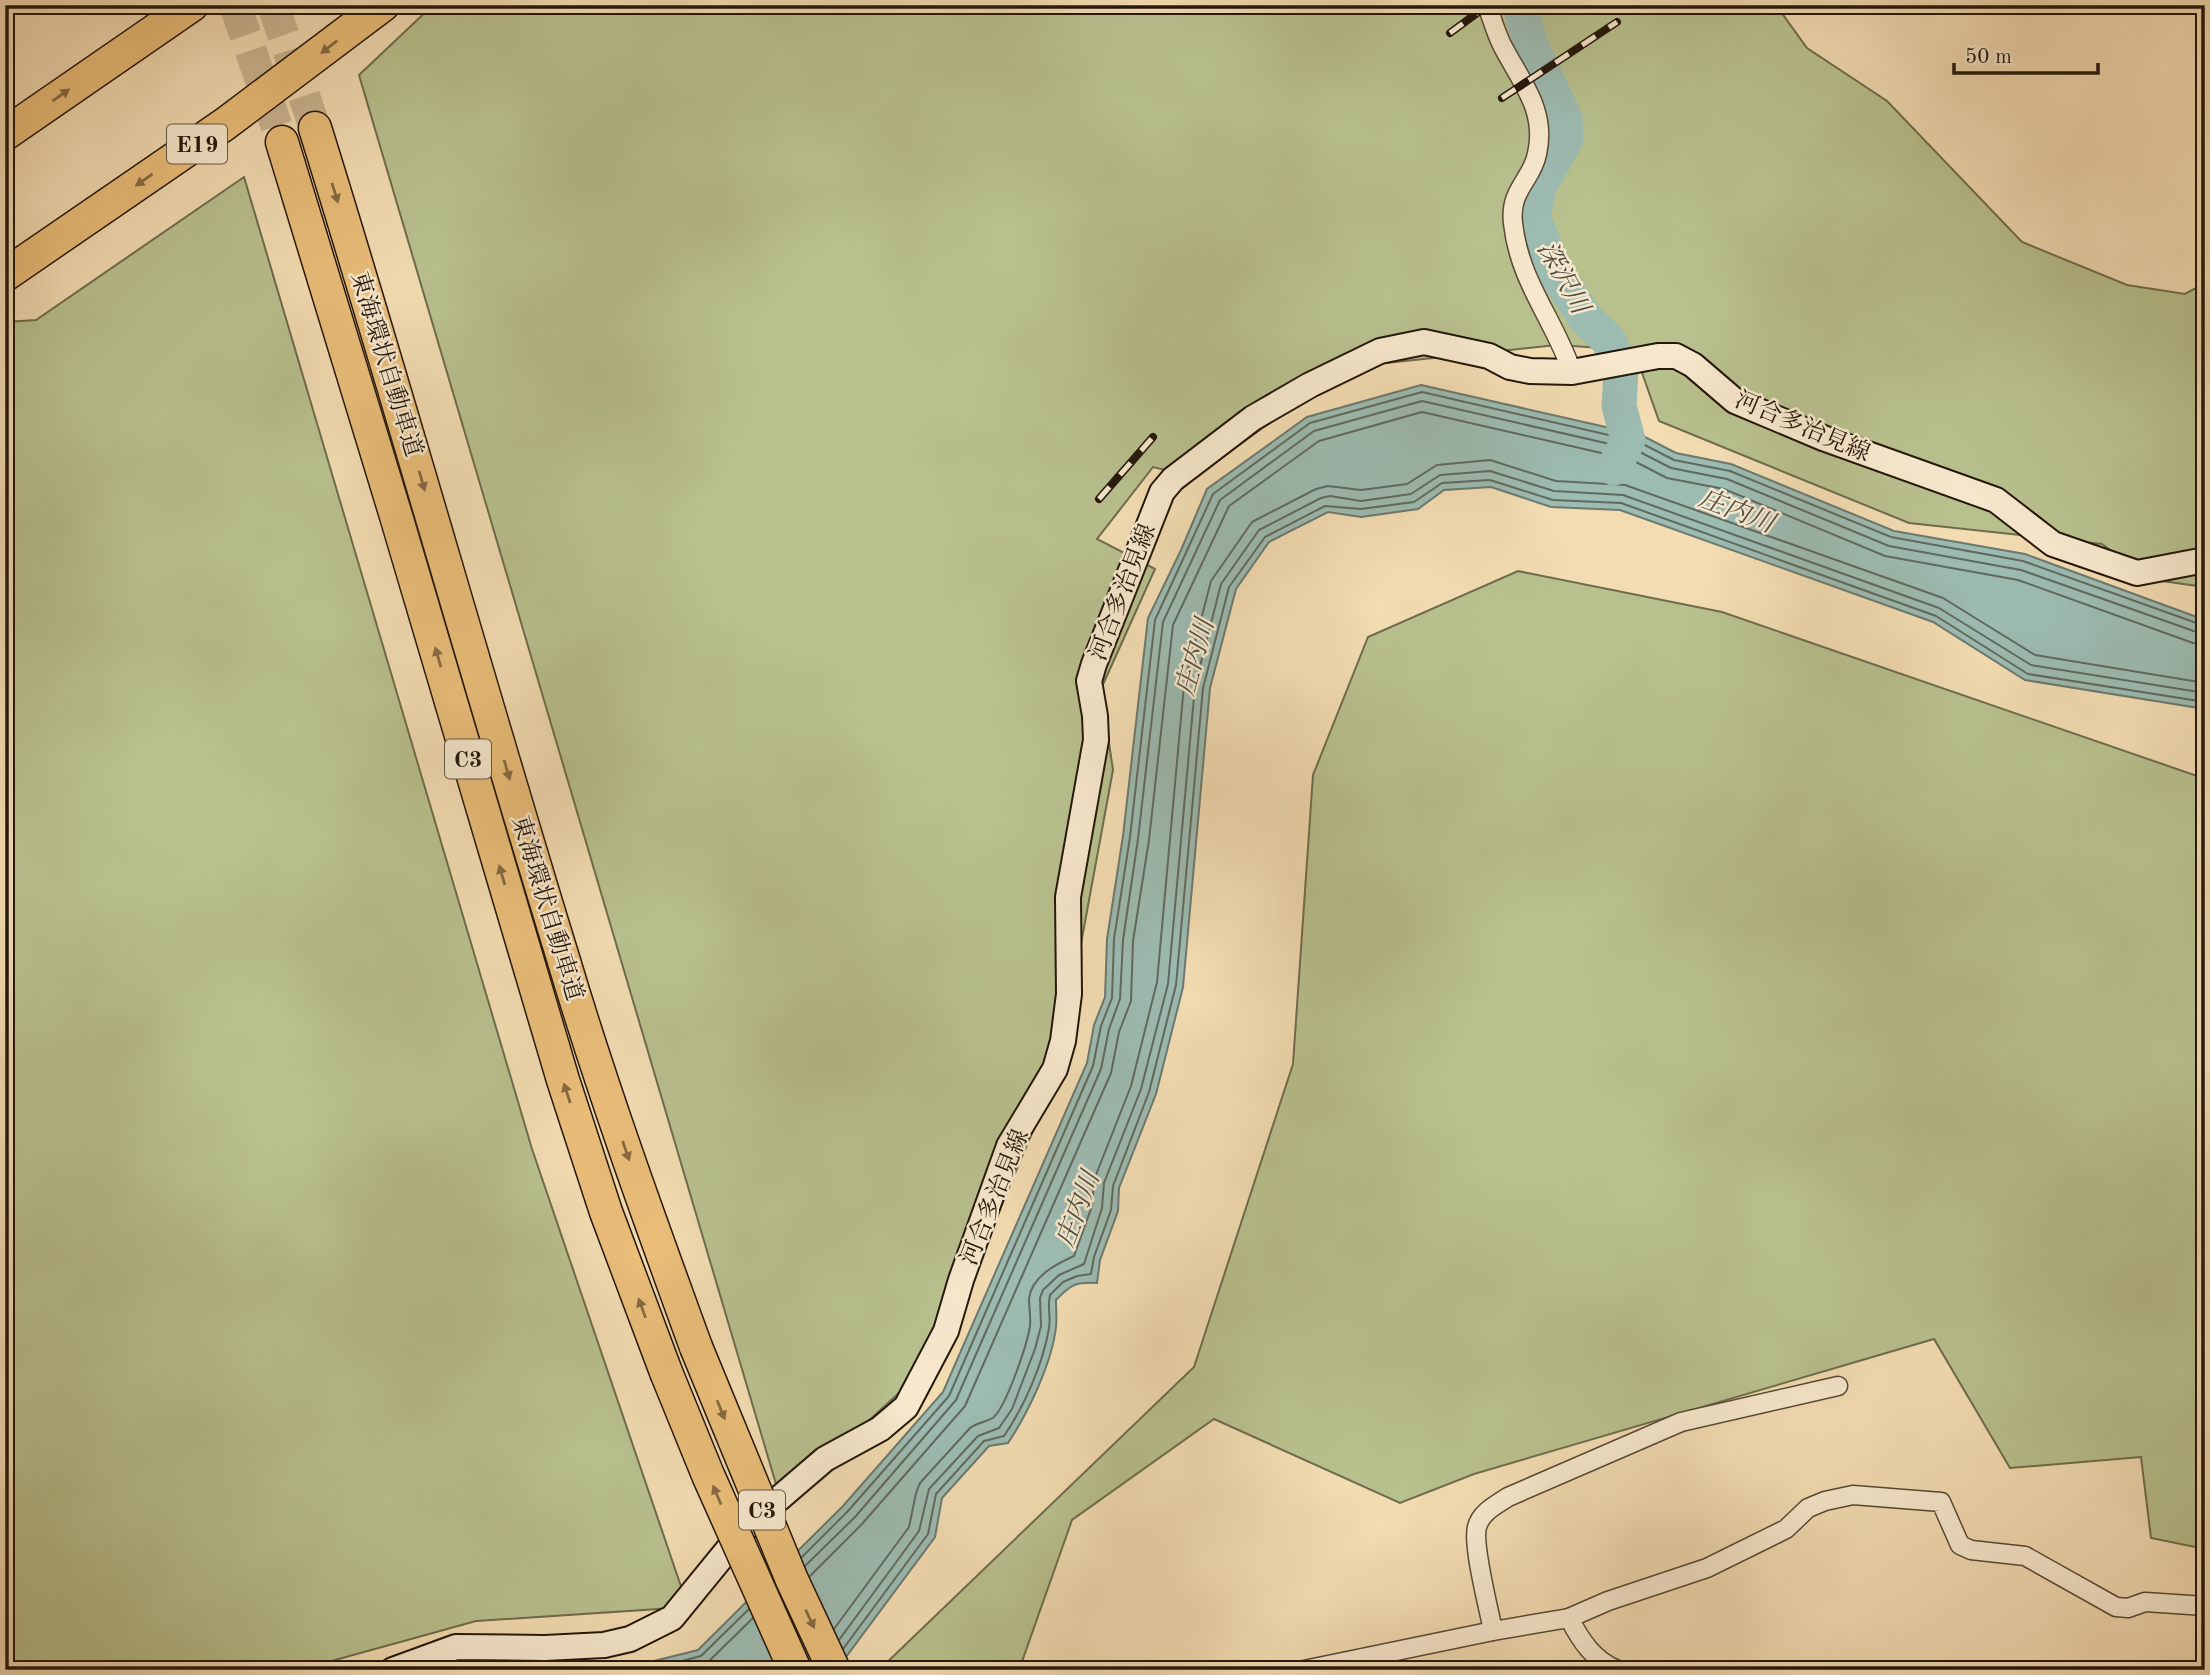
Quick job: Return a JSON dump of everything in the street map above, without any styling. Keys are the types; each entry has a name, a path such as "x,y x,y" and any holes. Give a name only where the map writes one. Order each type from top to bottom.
{"highway":[{"path":"5,134 192,5"},
{"name":"E19","path":"5,275 225,124 383,5"},
{"name":"東海環状自動車道","path":"315,128 385,352 563,959 639,1192 696,1347 792,1580 834,1670"},
{"name":"東海環状自動車道","path":"282,142 563,1080 606,1212 666,1372 719,1500 795,1670"}],"main road":[{"name":"河合多治見線","path":"393,1670 456,1647 545,1648 604,1645 629,1639 672,1618 748,1525 825,1459 880,1429 906,1407 946,1331 961,1280 1010,1146 1055,1069 1063,1041 1069,994 1068,897 1096,740 1089,681 1161,492 1173,479 1253,418 1310,385 1380,351 1424,342 1489,356 1510,367 1530,371 1579,370 1658,356 1676,356 1693,365 1735,401 1823,439 1996,500 2053,544 2137,573 2205,560"}],"street":[{"path":"1487,5 1501,43 1535,105 1541,129 1537,157 1516,193 1512,220 1518,251 1530,288 1564,349 1579,370"},
{"path":"1493,1631 1476,1541 1477,1526 1486,1511 1508,1497 1681,1422 1838,1387"},
{"path":"1304,1670 1570,1618 1608,1601 1707,1568 1786,1529 1808,1508 1853,1495 1941,1502 1959,1545 1971,1550 2025,1556 2116,1607 2128,1608 2146,1602 2205,1606"},
{"path":"1570,1618 1583,1644 1605,1664 1618,1670"}],"green space":[{"path":"433,5 1776,5 1807,48 1887,101 2022,242 2127,285 2185,294 2205,283 2205,587 2148,579 2102,544 1909,523 1659,421 1634,350 1556,345 1348,367 1194,477 1153,467 1097,539 1155,569 1101,689 1113,770 1057,1074 937,1358 781,1501 359,75"},
{"path":"244,177 532,1149 688,1607 476,1621 299,1670 5,1670 5,322 36,320"},
{"path":"1518,571 1722,612 2200,777 2205,776 2205,1549 2151,1538 2141,1457 2010,1468 1934,1339 1474,1474 1400,1503 1214,1419 1072,1520 1019,1670 879,1670 1194,1367 1293,1064 1313,775 1368,637"}],"water":[{"name":"庄内川","path":"1421,385 1641,435 1676,453 1731,464 1894,531 2025,554 2205,620 2205,709 2025,680 1933,622 1620,510 1551,507 1491,487 1444,490 1418,509 1361,517 1328,512 1269,542 1236,589 1210,688 1183,987 1156,1094 1119,1188 1118,1211 1100,1260 1097,1283 1074,1285 1056,1300 1056,1327 1050,1356 1031,1403 1008,1443 989,1446 942,1498 935,1537 843,1661 831,1670 523,1670 638,1665 698,1650 843,1506 943,1392 1087,1063 1094,1025 1105,997 1107,939 1123,836 1148,618 1207,489 1307,417"}],"waterway":[{"name":"深沢川","path":"1520,5 1530,43 1565,119 1566,139 1539,187 1533,217 1555,272 1586,319 1609,341 1621,371 1619,406 1628,440 1614,468"}],"tunnel":[{"path":"235,5 282,142"},
{"path":"273,5 315,128"}],"railway":[{"path":"1450,33 1488,5"},
{"path":"1502,98 1617,22"},
{"path":"1099,499 1153,437"}]}
